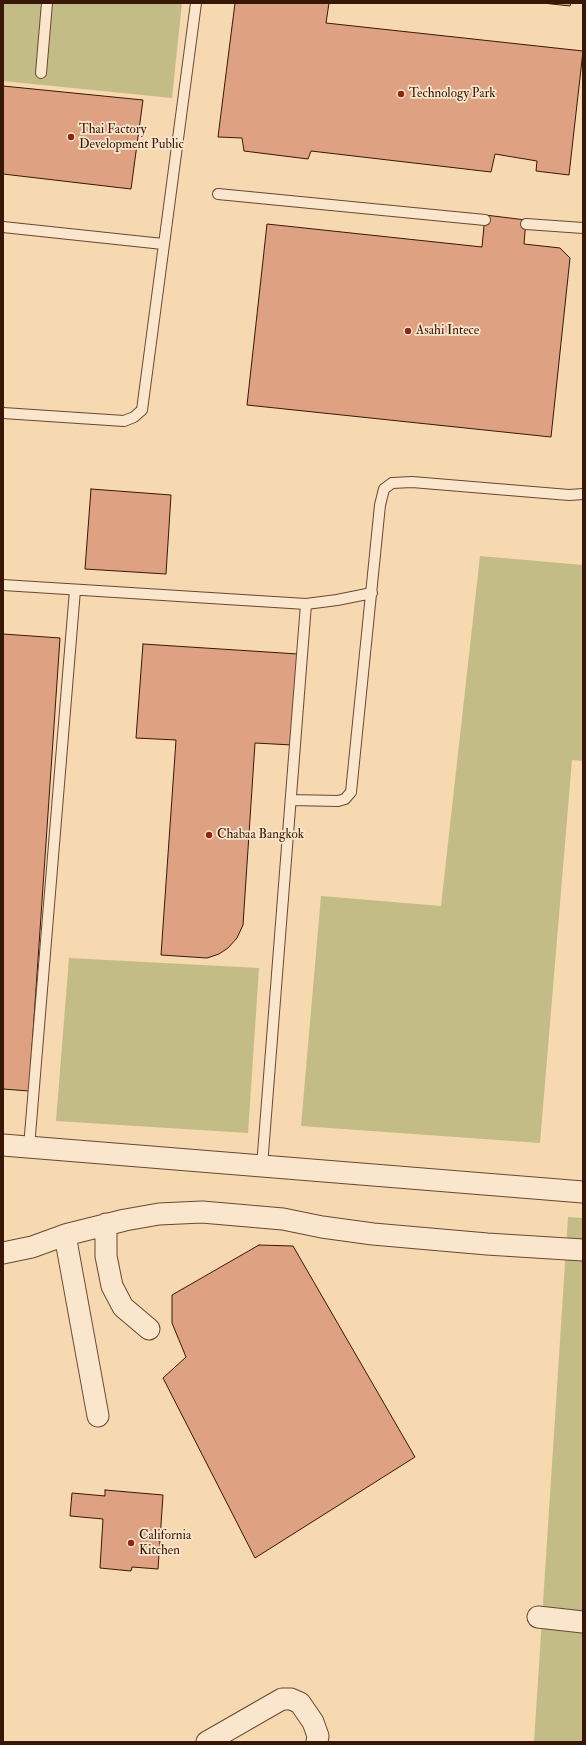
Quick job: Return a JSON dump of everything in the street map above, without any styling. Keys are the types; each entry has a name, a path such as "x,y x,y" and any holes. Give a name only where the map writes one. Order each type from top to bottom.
{"street":[{"path":"3,1145 583,1192"},
{"path":"3,1253 32,1247 65,1235 106,1224 159,1214 202,1212 283,1219 322,1227 373,1234 487,1244 583,1250"},
{"path":"106,1224 106,1256 112,1286 123,1306 149,1329"},
{"path":"65,1235 98,1416"},
{"path":"538,1617 583,1622"},
{"path":"207,1742 282,1699 291,1699 300,1703 313,1722 318,1736 317,1742"}],"lane":[{"path":"41,73 47,3"},
{"path":"3,413 124,421 134,417 142,410 196,3"},
{"path":"218,194 485,220"},
{"path":"526,224 583,228"},
{"path":"3,227 163,244"},
{"path":"291,800 338,802 345,799 351,792 380,505 384,489 392,483 412,482 569,495 583,494"},
{"path":"3,585 306,604 372,593"},
{"path":"29,1147 75,590"},
{"path":"262,1166 306,604"}],"shaded area":[{"path":"3,3 182,3 172,98 3,81"},
{"path":"480,556 583,565 583,761 572,760 540,1143 301,1126 321,896 441,906"},
{"path":"69,958 259,968 248,1133 56,1121"},
{"path":"568,1217 583,1218 583,1742 534,1742"}],"building":[{"name":"Technology Park","path":"235,3 329,3 326,23 583,51 569,175 536,171 537,161 495,154 491,172 311,151 308,159 244,151 242,138 218,137"},
{"path":"543,3 571,3 570,6"},
{"name":"Thai Factory Development Public","path":"3,86 143,100 131,189 3,174"},
{"name":"Asahi Intece","path":"485,215 526,220 524,244 560,248 570,258 551,437 247,405 267,224 482,247"},
{"path":"91,489 171,495 166,574 85,569"},
{"path":"3,634 60,638 29,1091 3,1089"},
{"name":"Chabaa Bangkok","path":"143,644 298,654 292,745 255,743 243,925 237,938 228,948 219,954 207,958 161,955 176,740 136,738"},
{"path":"259,1245 293,1246 415,1457 255,1558 163,1378 186,1357 172,1323 172,1295"},
{"name":"California Kitchen","path":"105,1490 163,1495 158,1569 132,1567 131,1571 100,1568 103,1519 70,1516 72,1493 105,1496"}],"place":[{"name":"Technology Park","path":"401,94"},
{"name":"Thai Factory Development Public","path":"71,137"},
{"name":"Asahi Intece","path":"408,331"},
{"name":"Chabaa Bangkok","path":"209,835"},
{"name":"California Kitchen","path":"131,1543"}]}
